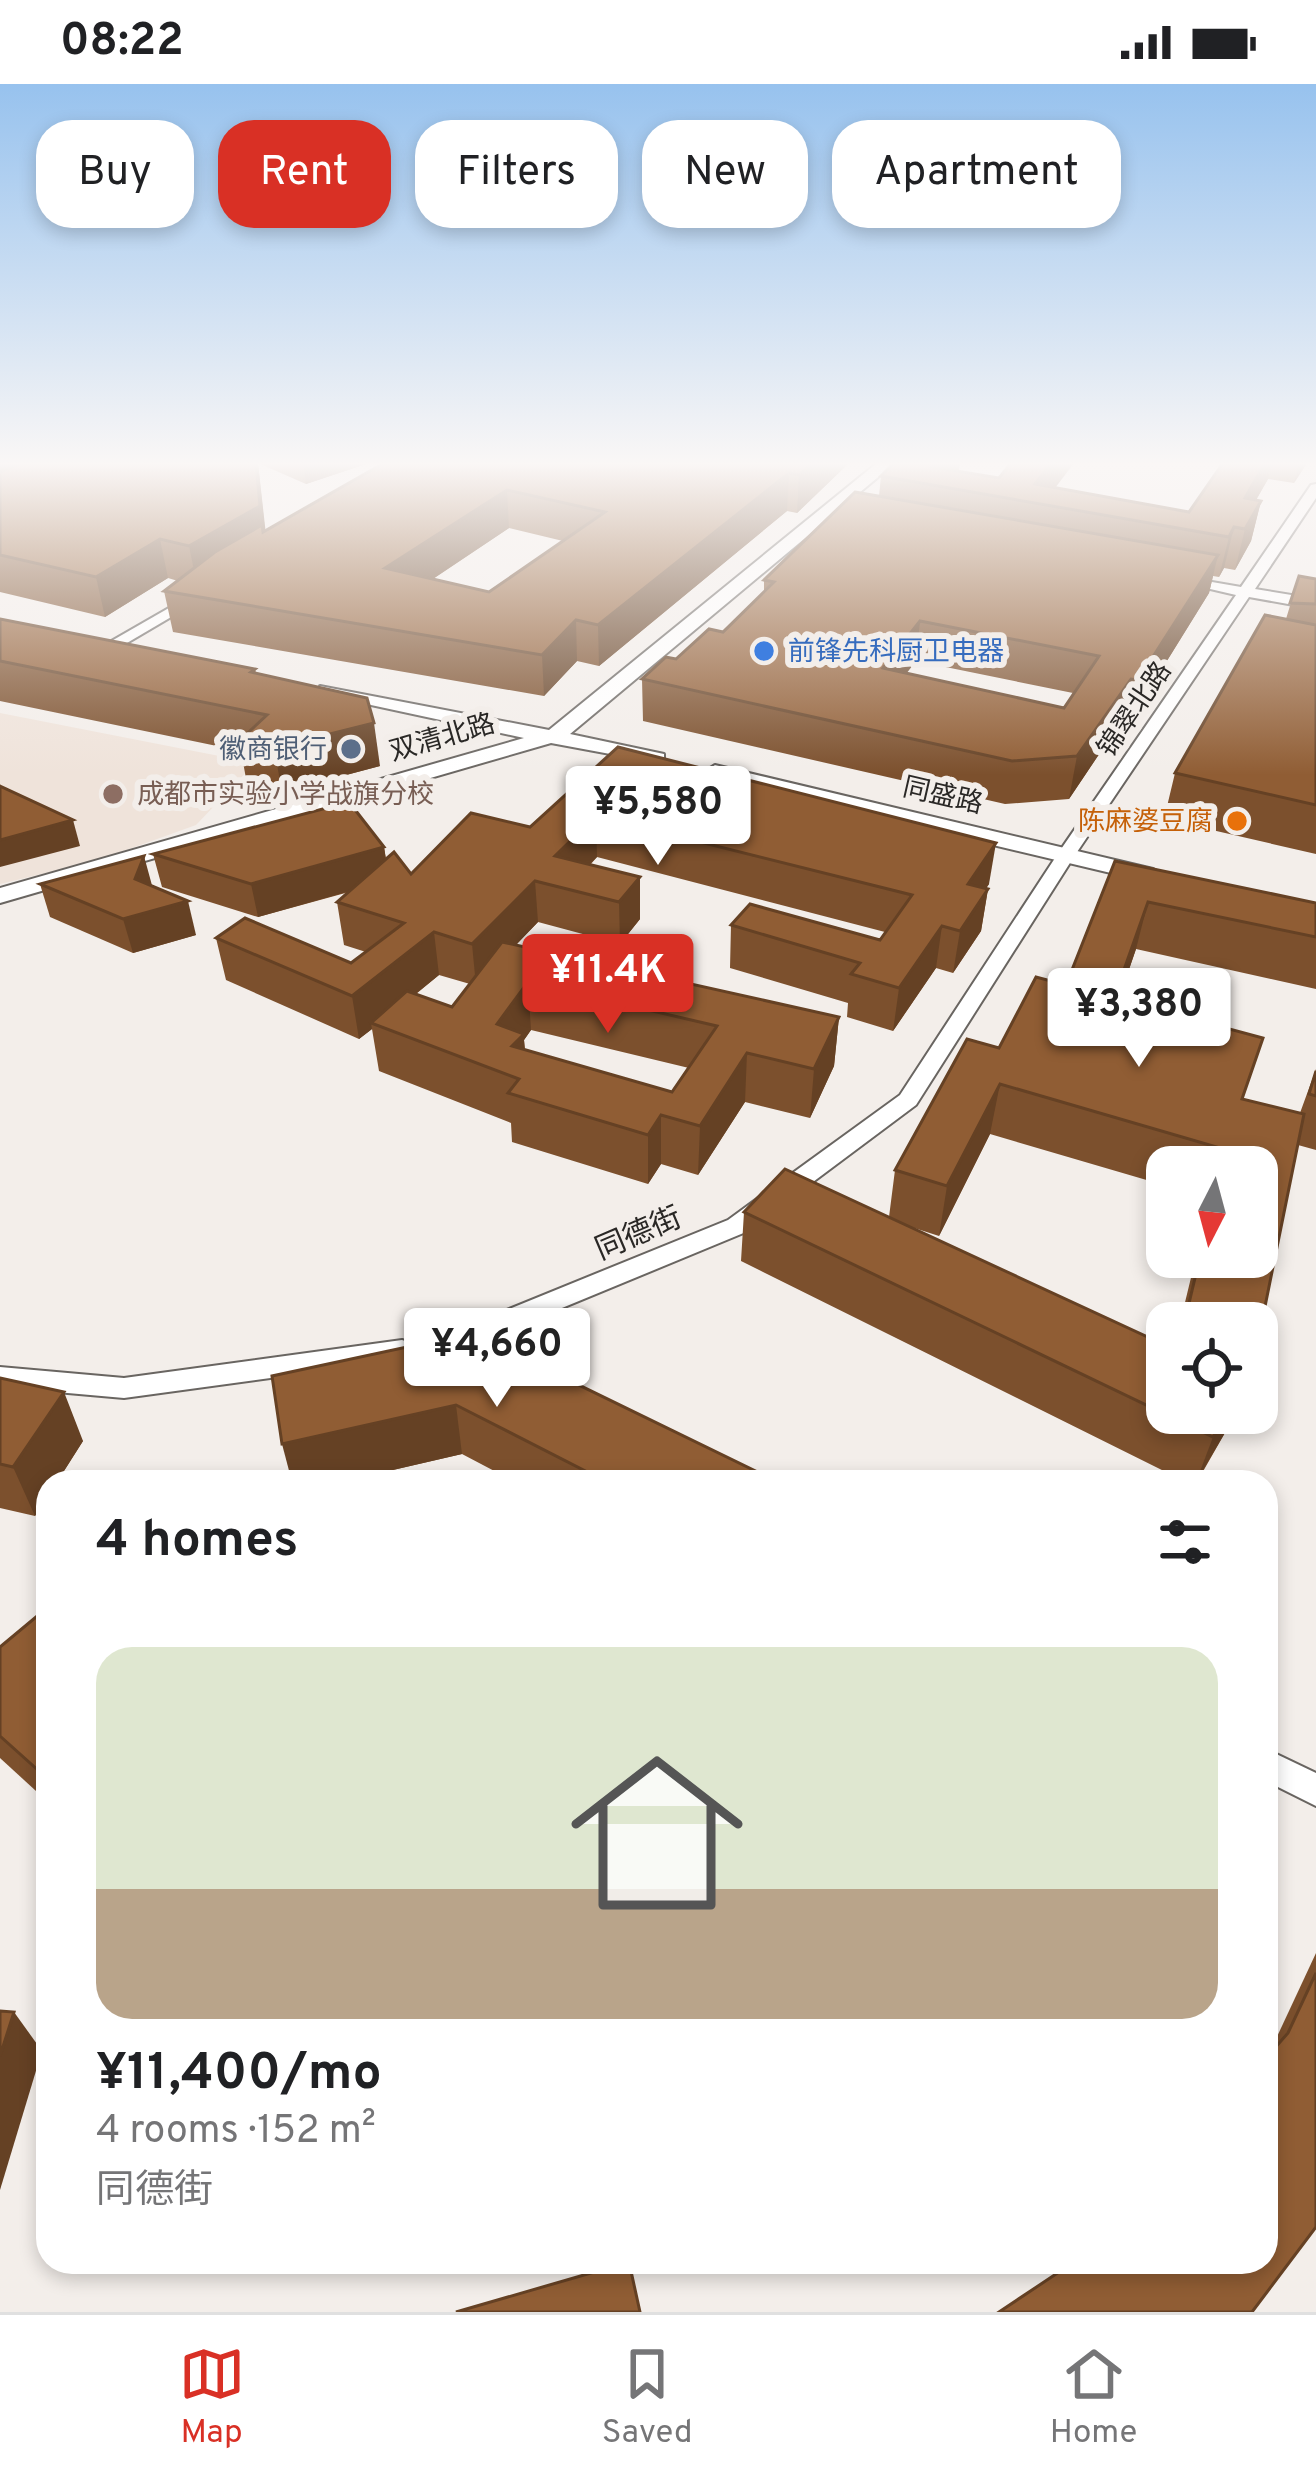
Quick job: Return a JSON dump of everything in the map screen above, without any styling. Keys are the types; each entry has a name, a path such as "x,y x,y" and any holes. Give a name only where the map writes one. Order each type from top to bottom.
{"street":[{"path":"556,735 761,567"},
{"name":"锦翠北路","path":"1066,855 1263,567"},
{"path":"1176,580 1316,604"},
{"path":"98,644 207,589"},
{"path":"98,644 132,652"},
{"name":"同盛路","path":"297,684 556,735 1180,882"},
{"name":"双清北路","path":"0,896 556,735"},
{"name":"同德街","path":"0,1377 124,1388 474,1347 737,1226 908,1100 1066,855"},
{"path":"1278,1770 1316,1790"}],"shaded area":[{"name":"成都市实验小学战旗分校","path":"0,713 255,763 196,825 96,861 0,884"}],"building":[{"path":"52,567 113,567 96,577"},
{"path":"195,567 387,567 489,592 525,567 671,567 598,625 576,620 542,655 164,591"},
{"path":"777,567 1210,567 1138,680 1131,679 1077,756 1012,761 642,679 666,657 676,659 709,629 723,632 774,582 764,580","holes":["920,621 1099,656 1064,708 883,668"]},
{"path":"1299,576 1316,579 1316,604 1290,603"},
{"path":"1265,615 1316,625 1316,805 1175,773"},
{"path":"0,619 255,669 251,672 367,698 374,723 274,748 239,741 267,715 0,661"},
{"path":"618,747 996,843 968,884 988,889 960,931 942,926 899,988 851,974 860,963 731,925 750,904 880,940 912,895 596,816 555,856 640,877 619,902 535,881 472,944 434,932 352,996 216,938 245,918 351,963 404,923 337,902 394,852 411,874 471,813 530,827"},
{"path":"0,786 73,820 0,840"},
{"path":"349,802 384,847 251,884 153,854"},
{"path":"144,856 135,879 188,901 123,919 40,884"},
{"path":"1115,861 1316,903 1316,937 1148,902 1114,998 1263,1038 1242,1099 1304,1114 1278,1242 1278,1146 1213,1146 1000,1084 947,1186 895,1170 967,1039 999,1048 1036,977 1066,985"},
{"path":"502,942 839,1017 814,1069 747,1053 700,1126 661,1115 648,1135 508,1093 519,1079 371,1023 407,991 452,1007","holes":["528,982 717,1026 672,1092 512,1046 524,1034 497,1024"]},
{"path":"785,1169 1146,1336 1146,1405 744,1212"},
{"path":"1195,1278 1271,1278 1266,1302 1189,1302"},
{"path":"472,1333 753,1470 583,1470 456,1405 282,1444 272,1376"},
{"path":"0,1378 64,1392 13,1467 0,1464"},
{"path":"36,1617 36,1768 0,1736 0,1647"},
{"path":"1316,1973 1316,2227 1252,2312 999,2312 1056,2274 1278,2274 1278,2044"},
{"path":"0,2011 14,2012 0,2056"},
{"path":"587,2274 632,2274 640,2312 456,2312"}],"place":[{"name":"前锋先科厨卫电器","path":"764,651"},
{"name":"徽商银行","path":"351,749"},
{"name":"成都市实验小学战旗分校","path":"113,794"},
{"name":"陈麻婆豆腐","path":"1237,821"}]}
